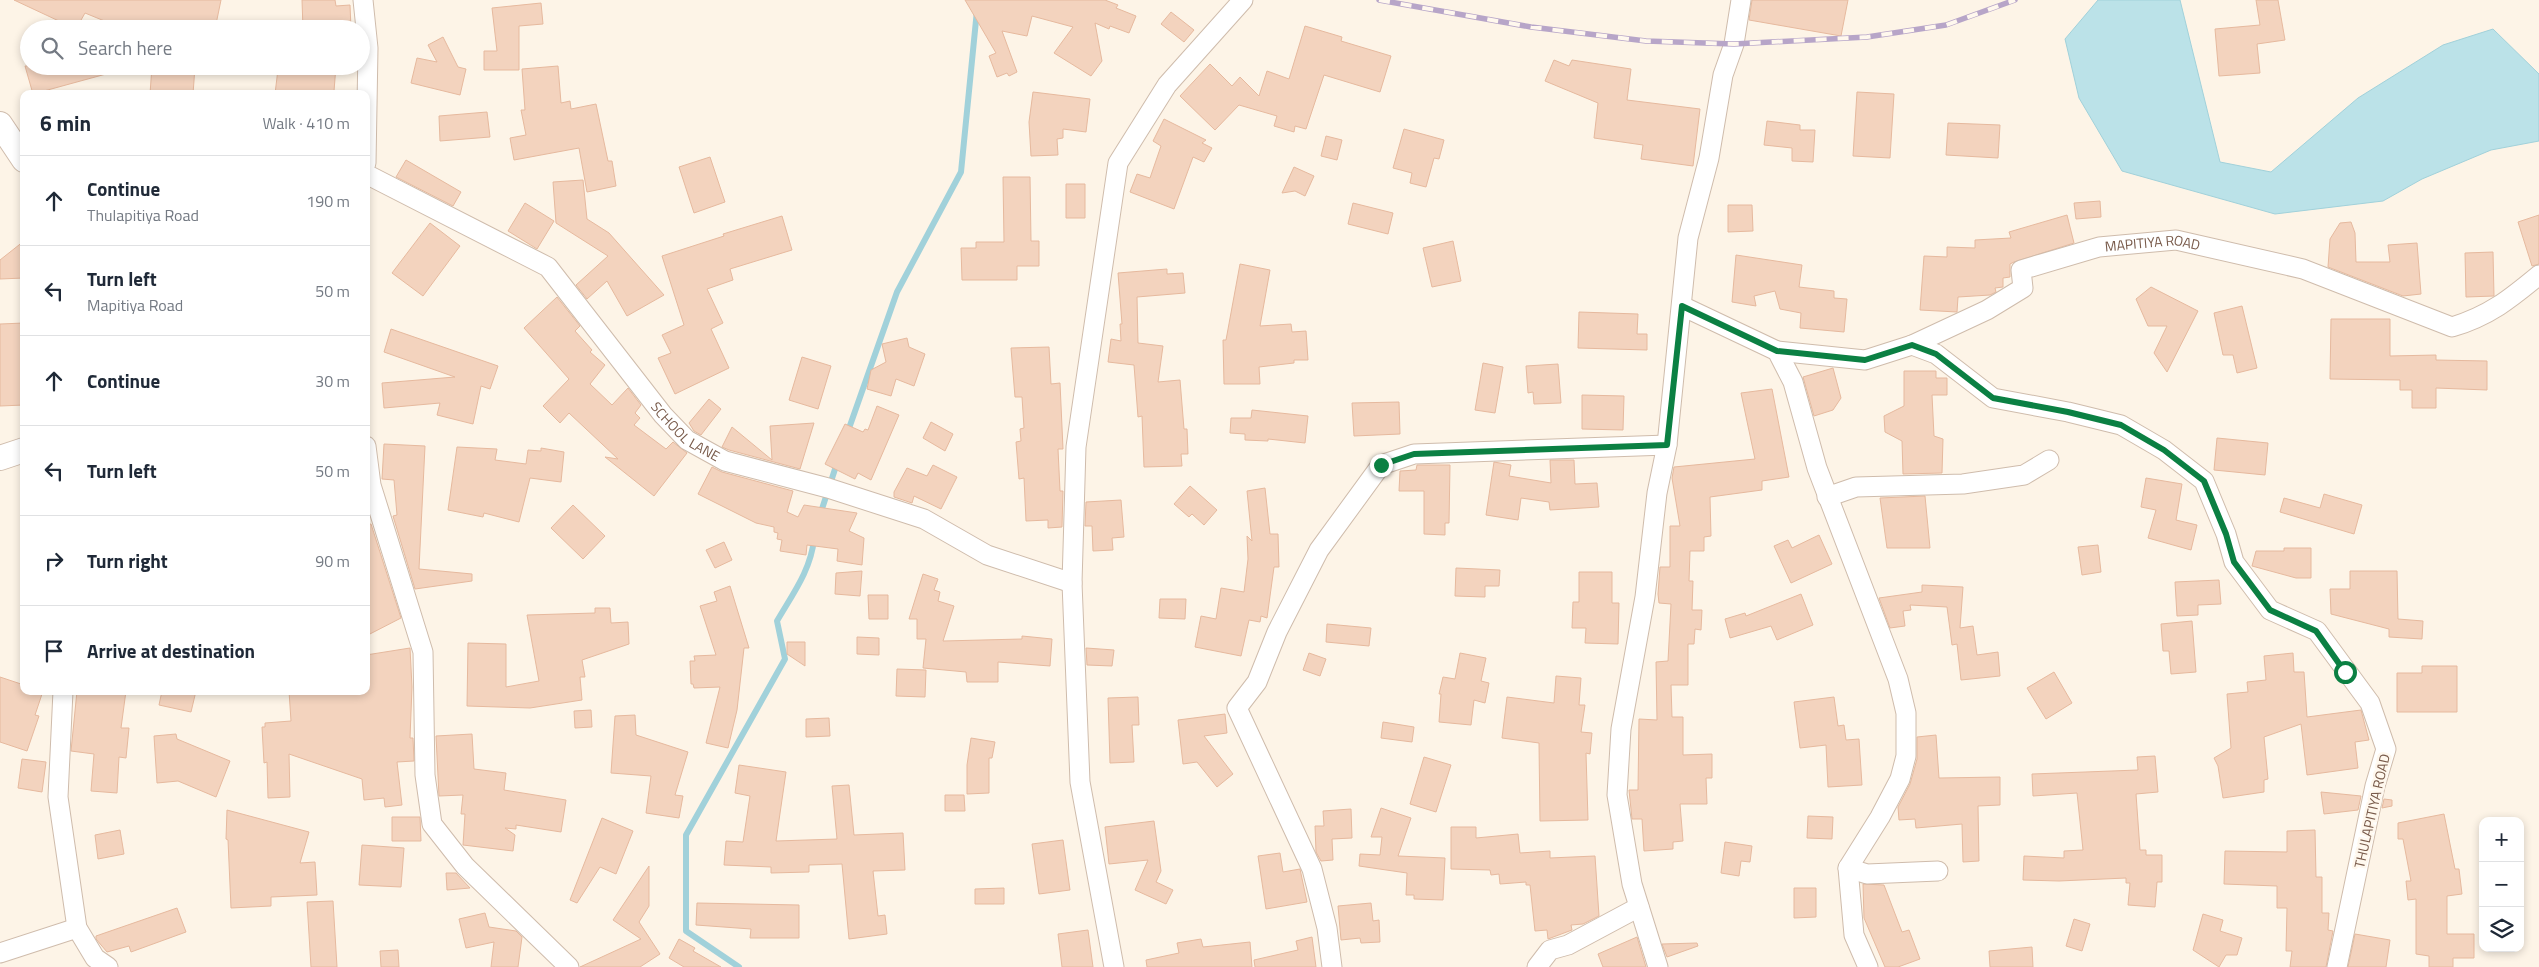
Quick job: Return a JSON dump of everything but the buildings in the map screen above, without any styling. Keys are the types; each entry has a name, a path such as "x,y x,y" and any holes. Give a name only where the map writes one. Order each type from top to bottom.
{"street":[{"path":"363,0 365,20"},
{"path":"1114,967 1080,782 1072,583 1076,447 1118,163 1167,85 1243,0"},
{"path":"1658,967 1632,884 1617,795 1621,729 1645,597 1657,493 1667,445 1688,238 1709,158 1722,75 1734,44 1741,0"},
{"path":"367,90 368,75"},
{"path":"0,124 20,154"},
{"name":"SCHOOL LANE","path":"370,176 548,267 664,415 687,440 726,461 828,488 924,519 987,555 1072,583"},
{"name":"MAPITIYA ROAD","path":"1682,306 1777,351 1865,360 1912,345 1988,310 2022,288 2021,270 2099,247 2176,240 2303,269 2452,327 2471,321 2498,308 2539,275"},
{"name":"THULAPITIYA ROAD","path":"1912,345 1936,354 1993,398 2068,412 2121,425 2164,450 2204,481 2226,534 2234,562 2239,569 2270,610 2316,631 2370,703 2386,749 2375,786 2337,967"},
{"path":"1777,351 1792,382 1827,497 1898,679 1906,714 1906,756 1900,779 1880,817 1848,868 1854,935 1868,967"},
{"path":"1332,967 1327,928 1312,869 1237,708 1257,682 1277,632 1319,550 1381,465 1414,454 1667,445"},
{"path":"0,458 20,451"},
{"path":"1827,497 1856,487 1963,484 2024,474 2048,460"},
{"path":"370,477 423,652 425,776 432,824 465,866 569,967"},
{"path":"63,695 58,797 77,928 95,958 108,967"},
{"path":"1848,868 1867,874 1938,871"},
{"path":"1538,967 1550,950 1568,944 1639,907"},
{"path":"0,953 77,928"}],"water":[{"path":"2098,0 2180,0 2220,162 2271,172 2358,98 2443,45 2493,29 2539,74 2539,141 2491,150 2422,179 2383,201 2275,214 2122,171 2079,98 2065,39"}],"waterway":[{"path":"847,434 897,292 961,172 978,0"},
{"path":"820,515 837,463"},
{"path":"739,967 686,931 686,835 785,659 777,621 805,572 814,539"}],"railway":[{"path":"1379,0 1531,27 1646,41 1734,44 1867,37 1946,25 2015,0"}],"route":[{"path":"1381,465 1414,454 1667,445 1682,306 1777,351 1865,360 1912,345 1936,354 1993,398 2068,412 2121,425 2164,450 2204,481 2226,534 2234,562 2270,610 2316,631 2345,672"}]}
